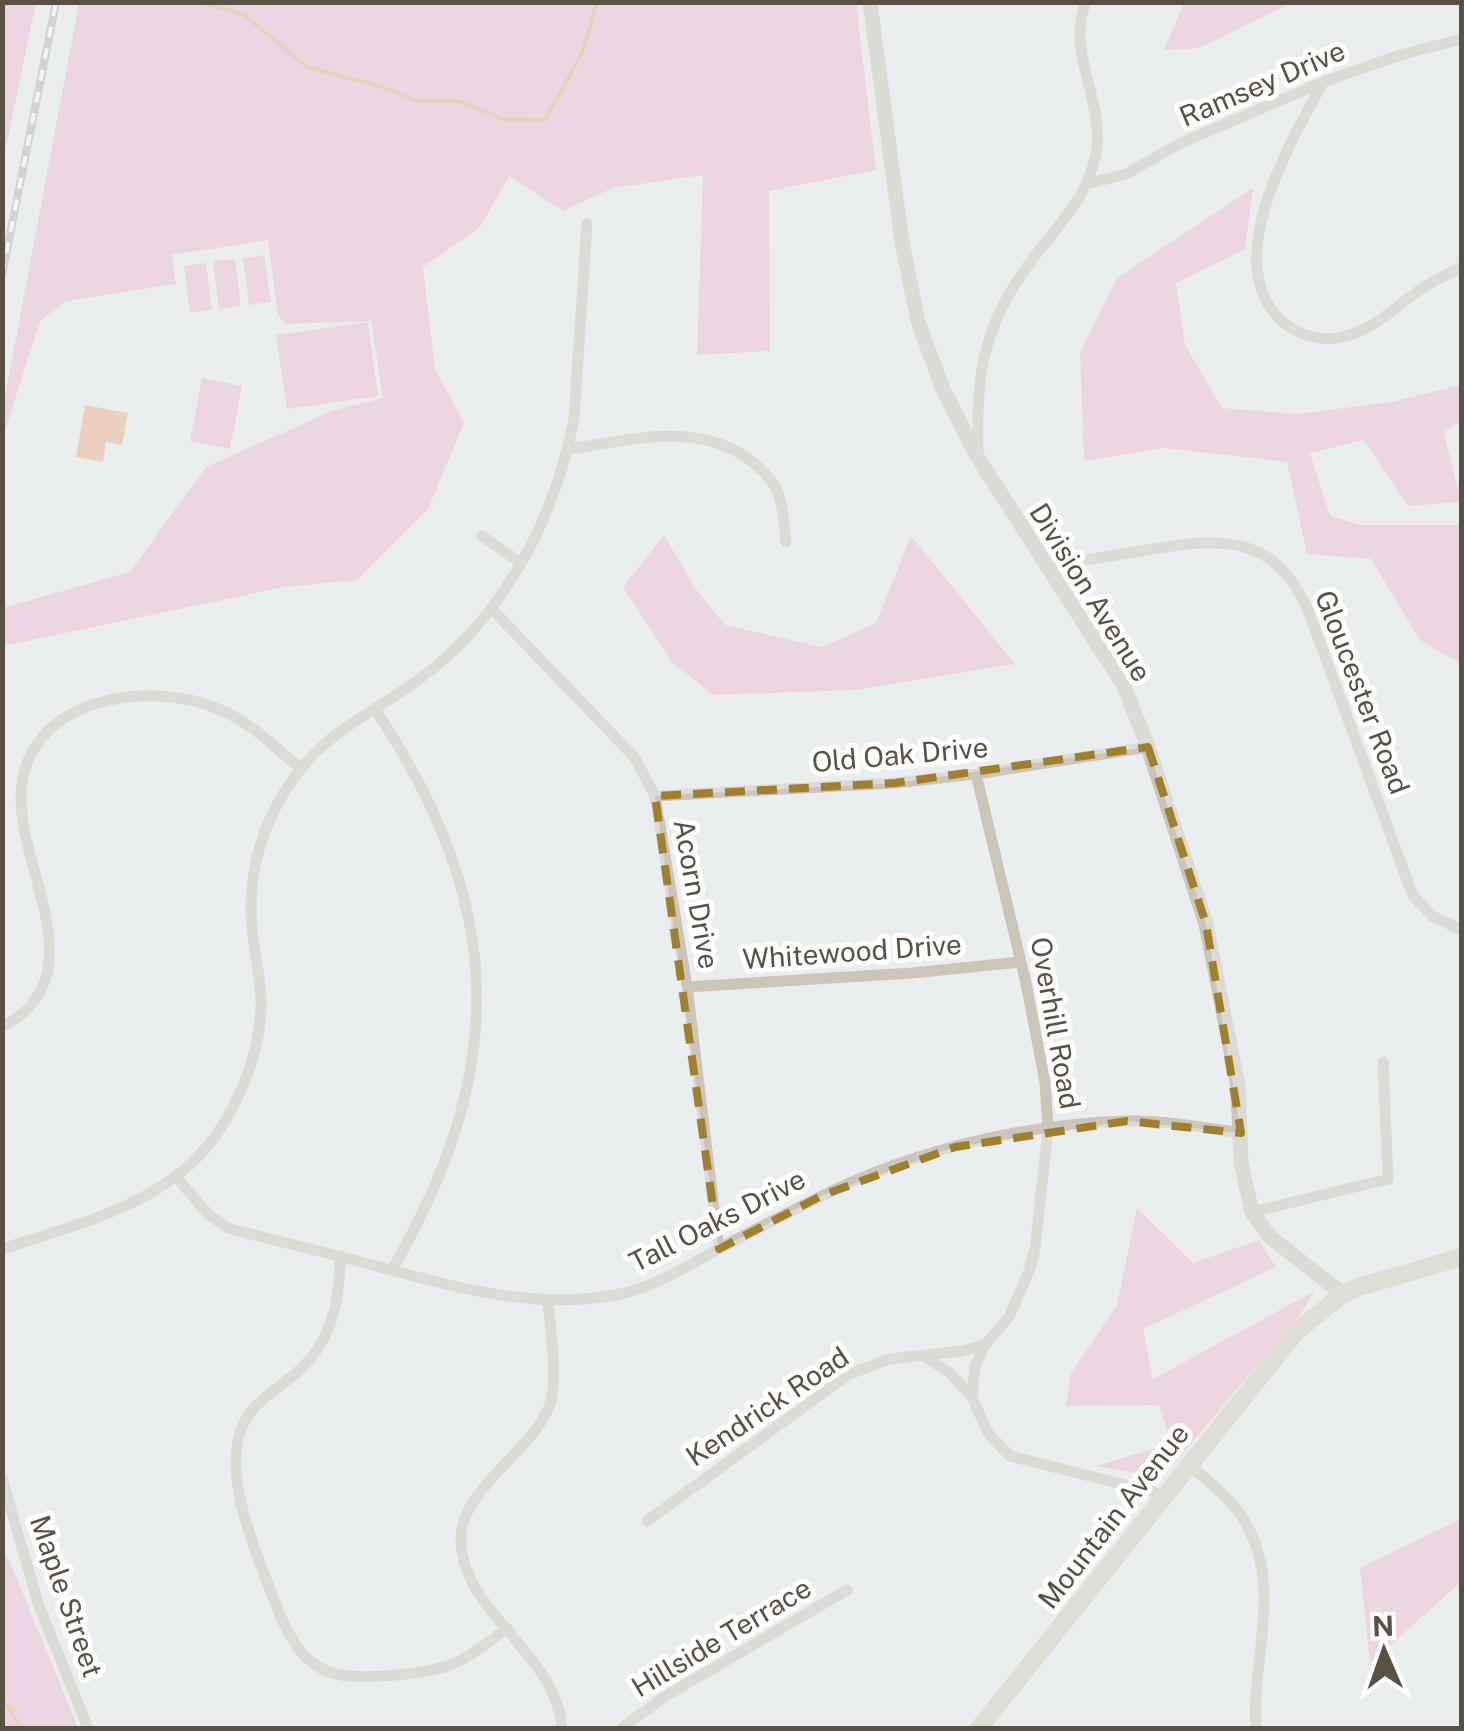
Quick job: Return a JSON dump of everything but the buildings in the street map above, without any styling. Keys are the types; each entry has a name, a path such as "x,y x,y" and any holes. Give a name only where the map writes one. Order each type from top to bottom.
{"main road":[{"path":"1343,1294 1462,1258"},
{"name":"Mountain Avenue","path":"979,1728 1290,1338 1343,1294"}],"street":[{"name":"Division Avenue","path":"870,2 902,242 918,322 942,387 978,458 1124,686 1148,747 1206,924 1238,1086 1240,1162 1252,1212 1270,1237 1343,1294"},
{"path":"978,458 976,402 990,329 1026,268 1073,212 1087,184 1096,151 1097,115 1081,44 1086,2"},
{"name":"Ramsey Drive","path":"1087,184 1126,174 1181,143 1323,82 1400,55 1462,39"},
{"path":"1323,82 1280,165 1260,228 1260,286 1280,320 1309,336 1340,338 1371,326 1424,287 1462,267"},
{"path":"2,1249 116,1210 176,1177 213,1139 226,1118 254,1051 261,1003 252,924 252,884 268,824 300,768 317,748 448,657 492,609 521,563 550,503 568,449 576,401 587,224"},
{"path":"568,449 668,436 690,436 730,447 772,480 783,512 786,542"},
{"path":"482,536 521,563"},
{"name":"Gloucester Road","path":"1048,566 1219,540 1252,548 1282,569 1308,610 1413,896 1432,916 1462,930"},
{"name":"Acorn Drive","path":"492,609 635,758 655,796 687,987 719,1249"},
{"path":"2,1026 33,1003 49,966 49,942 21,799 30,754 48,729 71,713 101,702 134,696 169,696 204,703 236,718 300,768"},
{"path":"375,709 427,795 459,876 469,913 478,1015 475,1053 450,1151 433,1194 392,1270"},
{"name":"Old Oak Drive","path":"655,796 895,783 1148,747"},
{"name":"Overhill Road","path":"972,1397 975,1366 985,1344 1009,1317 1036,1249 1048,1129 1045,1082 976,774"},
{"name":"Whitewood Drive","path":"687,987 912,974 1020,962"},
{"path":"1252,1212 1388,1178 1383,1062"},
{"name":"Tall Oaks Drive","path":"176,1177 208,1214 228,1228 468,1290 548,1300 613,1296 637,1290 824,1195 956,1146 1048,1129 1128,1122 1164,1122 1241,1133"},
{"path":"340,1256 337,1304 322,1342 297,1372 254,1407 244,1420 237,1443 244,1519 278,1609 307,1658 328,1672 352,1676 450,1665 507,1628"},
{"path":"548,1300 553,1390 549,1406 528,1443 476,1497 461,1537 466,1566 476,1590 542,1670 556,1696 562,1728"},
{"name":"Kendrick Road","path":"646,1521 849,1374 890,1359 985,1344"},
{"path":"924,1356 950,1373 972,1397 988,1433 1010,1456 1165,1495"},
{"path":"1190,1464 1242,1516 1254,1539 1263,1574 1266,1606 1255,1701 1256,1728"},
{"name":"Maple Street","path":"2,1479 39,1606 88,1728"},
{"name":"Hillside Terrace","path":"622,1728 664,1697 847,1590"}],"highlighted area":[{"path":"1148,747 1206,924 1241,1133 1127,1121 955,1147 823,1195 719,1249 655,796 895,783"}],"shaded area":[{"path":"1184,2 1292,3 1199,48 1164,50"},
{"path":"2,3 36,3 3,161"},
{"path":"79,3 856,3 876,170 769,191 770,351 697,355 703,175 613,188 563,211 509,176 480,227 423,267 435,369 464,423 428,509 357,580 284,587 3,646 3,608 130,572 206,467 334,410 383,398 371,321 285,324 278,315 268,240 172,255 176,284 66,301 40,321 3,437 3,407"},
{"path":"1253,188 1245,249 1176,283 1185,345 1222,408 1297,414 1391,402 1461,385 1461,421 1444,432 1461,502 1408,506 1364,440 1310,453 1330,516 1361,525 1461,525 1461,664 1420,640 1371,559 1307,554 1287,462 1163,448 1084,461 1080,353 1117,278"},
{"path":"264,255 271,302 249,305 243,258"},
{"path":"235,259 241,306 219,309 213,261"},
{"path":"206,263 212,310 190,313 184,266"},
{"path":"368,322 378,396 287,409 276,335"},
{"path":"202,378 242,386 230,449 190,441"},
{"path":"85,405 128,413 122,445 106,442 103,462 76,457"},
{"path":"664,535 695,588 725,625 822,647 876,623 911,536 1015,664 856,690 713,695 672,662 623,587"},
{"path":"1137,1208 1193,1263 1259,1240 1276,1267 1143,1329 1153,1379 1315,1291 1300,1315 1162,1478 1097,1466 1171,1443 1159,1405 1066,1406 1071,1373 1117,1305"},
{"path":"1461,1519 1461,1582 1370,1663 1360,1568"},
{"path":"8,1557 78,1728 3,1728 2,1559"}],"waterway":[{"path":"200,2 244,15 307,67 418,101 459,101 503,119 545,120 583,51 597,2"},
{"path":"2,1698 21,1728"}],"railway":[{"path":"2,275 56,2"}]}
